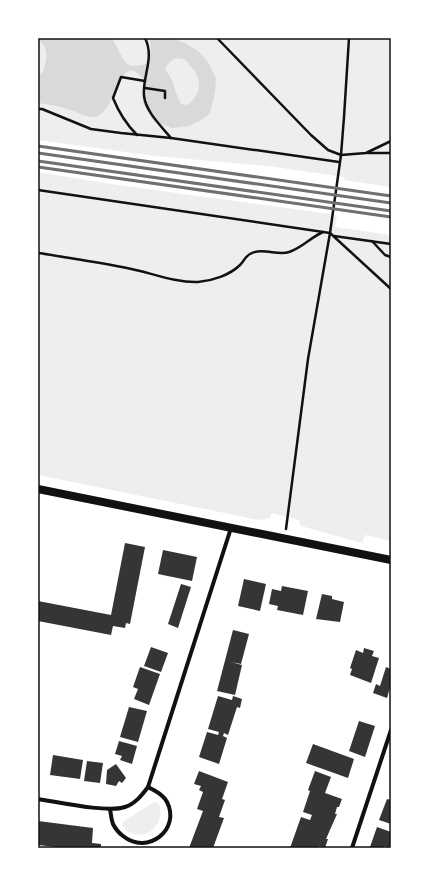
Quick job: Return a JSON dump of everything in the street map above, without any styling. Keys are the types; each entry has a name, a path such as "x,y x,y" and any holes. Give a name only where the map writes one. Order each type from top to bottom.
{"main road":[{"path":"38,489 391,560"}],"street":[{"path":"38,799 110,809 125,807 139,798 148,787 231,528"},
{"path":"352,848 391,730"},
{"path":"110,809 113,825 120,834 128,840 136,844 156,840 163,834 168,826 171,814 167,802 161,794 148,787"}],"path":[{"path":"145,38 150,53 144,96 147,106 171,138"},
{"path":"216,38 311,135 328,150 340,155 391,153"},
{"path":"287,527 308,359 330,233 338,172 344,117 349,38"},
{"path":"137,135 118,112 113,98 121,77 145,81"},
{"path":"145,88 165,91 165,98"},
{"path":"38,109 42,109 91,129 171,138 339,162"},
{"path":"366,153 391,141"},
{"path":"38,190 330,233 391,289"},
{"path":"39,253 126,268 173,279 198,282 212,280 226,274 239,266 250,254 259,252 288,253 305,244 316,235 324,232"},
{"path":"334,236 391,244"},
{"path":"371,241 385,255 391,257"}],"shaded area":[{"path":"38,38 391,38 391,187 344,180 344,177 268,166 155,156 38,140"},
{"path":"38,38 111,38 124,60 130,66 149,63 151,47 150,41 142,38 171,38 185,43 198,51 208,62 216,79 215,93 210,113 203,119 189,126 172,128 160,124 152,119 143,103 145,81 134,71 129,71 124,75 107,108 95,117 60,107 38,103 38,75 43,72 46,63 46,50 42,43 38,40","holes":["176,58 184,59 194,70 199,82 197,93 188,105 181,104 173,82 165,68"]},
{"path":"38,172 104,183 337,215 335,227 391,235 391,541 365,535 362,543 301,526 299,520 272,513 270,518 259,520 38,475"},
{"path":"154,802 159,804 160,813 159,820 150,832 136,834 129,831 122,825 123,822"}],"building":[{"path":"125,543 145,547 130,624 126,623 125,628 113,626 111,635 38,621 38,601 111,615"},
{"path":"163,550 197,557 192,581 158,574"},
{"path":"244,579 266,584 260,611 238,606"},
{"path":"181,584 191,587 178,628 168,624"},
{"path":"282,586 308,591 303,615 277,610 278,606 269,604 272,589 281,591"},
{"path":"322,594 332,596 332,599 344,602 340,622 316,619"},
{"path":"233,630 249,634 241,664 231,662 242,665 235,695 217,691"},
{"path":"151,647 168,653 161,672 144,666"},
{"path":"364,648 374,651 372,656 379,658 371,683 350,675 352,669 350,668 356,650 363,653"},
{"path":"140,667 160,674 149,705 134,699 138,689 133,687"},
{"path":"386,667 391,669 391,684 387,698 373,693 376,684 380,686"},
{"path":"218,696 232,700 233,696 242,699 240,708 237,707 228,735 224,733 223,736 227,738 219,764 199,757 207,732 218,735 219,732 208,729"},
{"path":"129,707 147,711 138,742 120,737"},
{"path":"359,721 375,726 365,757 349,751"},
{"path":"119,741 137,746 132,764 120,760 122,756 115,754"},
{"path":"313,744 354,759 348,778 306,763"},
{"path":"53,755 83,760 80,779 50,775"},
{"path":"87,761 103,763 100,783 84,781"},
{"path":"116,764 126,778 122,783 119,781 116,786 106,784 107,770"},
{"path":"199,771 228,782 222,799 225,800 219,817 224,818 213,848 189,848 203,811 197,809 203,792 199,790 201,786 194,784"},
{"path":"315,771 331,777 325,793 342,799 339,807 337,807 335,814 337,814 326,839 328,839 325,848 319,846 318,848 290,848 301,817 310,820 312,815 303,812 310,791 308,790"},
{"path":"387,799 391,800 391,824 379,820"},
{"path":"38,821 93,828 92,843 101,844 101,848 65,848 38,845"},
{"path":"377,827 391,832 391,848 384,846 384,848 370,847"}],"railway":[{"path":"38,146 391,196"},
{"path":"38,153 391,203"},
{"path":"38,161 391,211"},
{"path":"38,167 391,217"}]}
